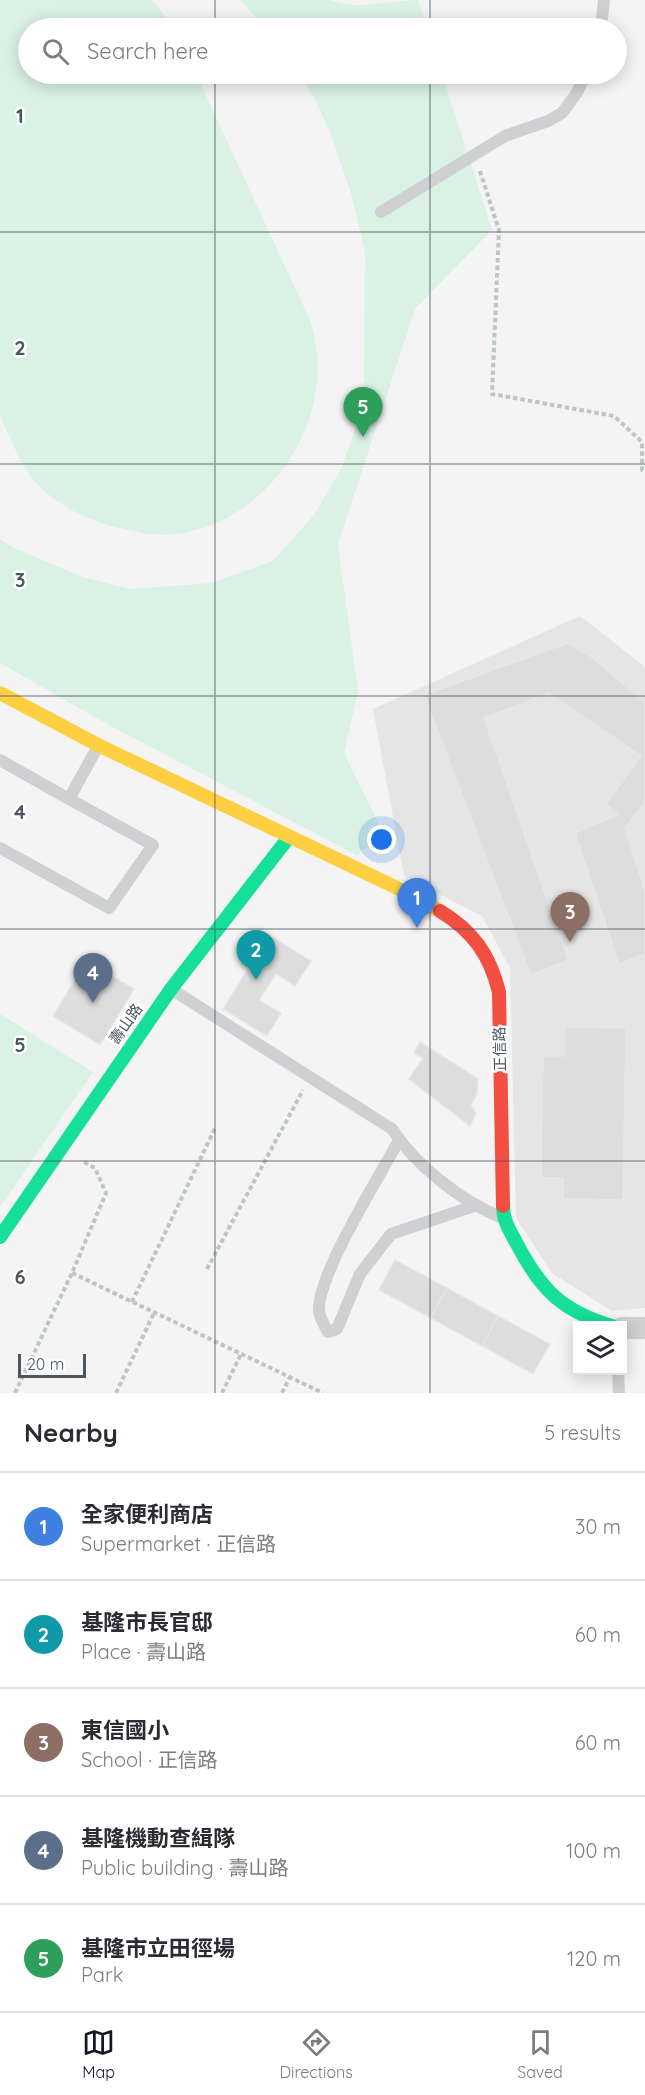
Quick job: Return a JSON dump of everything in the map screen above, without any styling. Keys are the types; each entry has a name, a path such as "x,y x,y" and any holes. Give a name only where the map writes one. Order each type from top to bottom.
{"street":[{"name":"正信路","path":"0,693 98,745 359,868 442,912 472,935 491,959 499,992 503,1218 534,1276 555,1299 586,1318 596,1321"},
{"name":"壽山路","path":"0,1238 171,989 289,837"},
{"path":"627,1328 645,1328"}],"lane":[{"path":"603,18 604,0"},
{"path":"381,212 505,136 548,121 562,113 581,84"},
{"path":"69,799 98,745"},
{"path":"0,760 153,845 109,908 0,849"},
{"path":"171,989 392,1129 404,1149 474,1206 503,1218"},
{"path":"399,1140 331,1266 322,1290 319,1311 328,1332 337,1329 360,1274 391,1234 474,1206"}],"path":[{"path":"468,158 478,164 499,230 492,394 614,416 642,442 643,470"},
{"path":"207,1269 310,1077"},
{"path":"132,1302 216,1126"},
{"path":"15,1393 72,1273 106,1192 94,1168 60,1148"},
{"path":"72,1273 323,1393"},
{"path":"116,1393 154,1312"},
{"path":"222,1393 241,1354"},
{"path":"282,1393 290,1377"}],"shaded area":[{"path":"580,616 645,667 645,1308 612,1311 552,1273 516,1218 510,968 482,916 404,876 373,709"}],"green space":[{"path":"0,0 152,0 167,18 18,18 18,84 201,84 309,318 317,353 316,389 308,423 292,455 271,484 244,507 213,524 170,535 131,531 105,524 73,511 54,499 31,477 16,452 0,416"},
{"path":"240,0 330,0 363,5 418,0 424,18 257,18"},
{"path":"306,84 445,84 492,230 415,309 338,544 358,692 344,753 386,839 362,850 358,856 109,725 0,663 0,539 14,548 83,577 131,589 211,583 273,561 314,515 341,469 364,404 365,252 351,193 330,132"},
{"path":"0,1014 93,1072 0,1207"}],"building":[{"path":"568,643 590,656 645,702 645,803 625,828 645,892 645,954 619,964 575,833 619,814 606,804 641,756 549,693 484,718 568,960 531,975 424,695"},
{"path":"269,935 311,961 295,986 276,974 259,1000 281,1013 267,1036 223,1009"},
{"path":"87,961 134,989 100,1045 53,1016"},
{"path":"564,1027 626,1028 623,1200 563,1199 563,1178 541,1178 543,1056 564,1056"},
{"path":"420,1042 478,1079 477,1093 471,1105 476,1113 470,1126 409,1079 423,1058 414,1053"},
{"path":"395,1260 447,1288 431,1318 379,1290"},
{"path":"447,1288 498,1316 482,1346 431,1318"},
{"path":"498,1316 550,1344 533,1374 482,1346"}],"traffic: fast":[{"path":"0,1237 171,989 289,837"},
{"path":"503,1206 509,1230 544,1286 566,1306 598,1321"}],"traffic: slow":[{"path":"0,693 98,745 412,895 440,911"}],"traffic: jam":[{"path":"440,911 462,927 478,945 491,967 499,992 503,1206"}],"place":[{"name":"基隆市立田徑場","path":"363,437"},
{"name":"全家便利商店","path":"417,928"},
{"name":"東信國小","path":"570,942"},
{"name":"基隆市長官邸","path":"256,980"},
{"name":"基隆機動查緝隊","path":"93,1003"}]}
